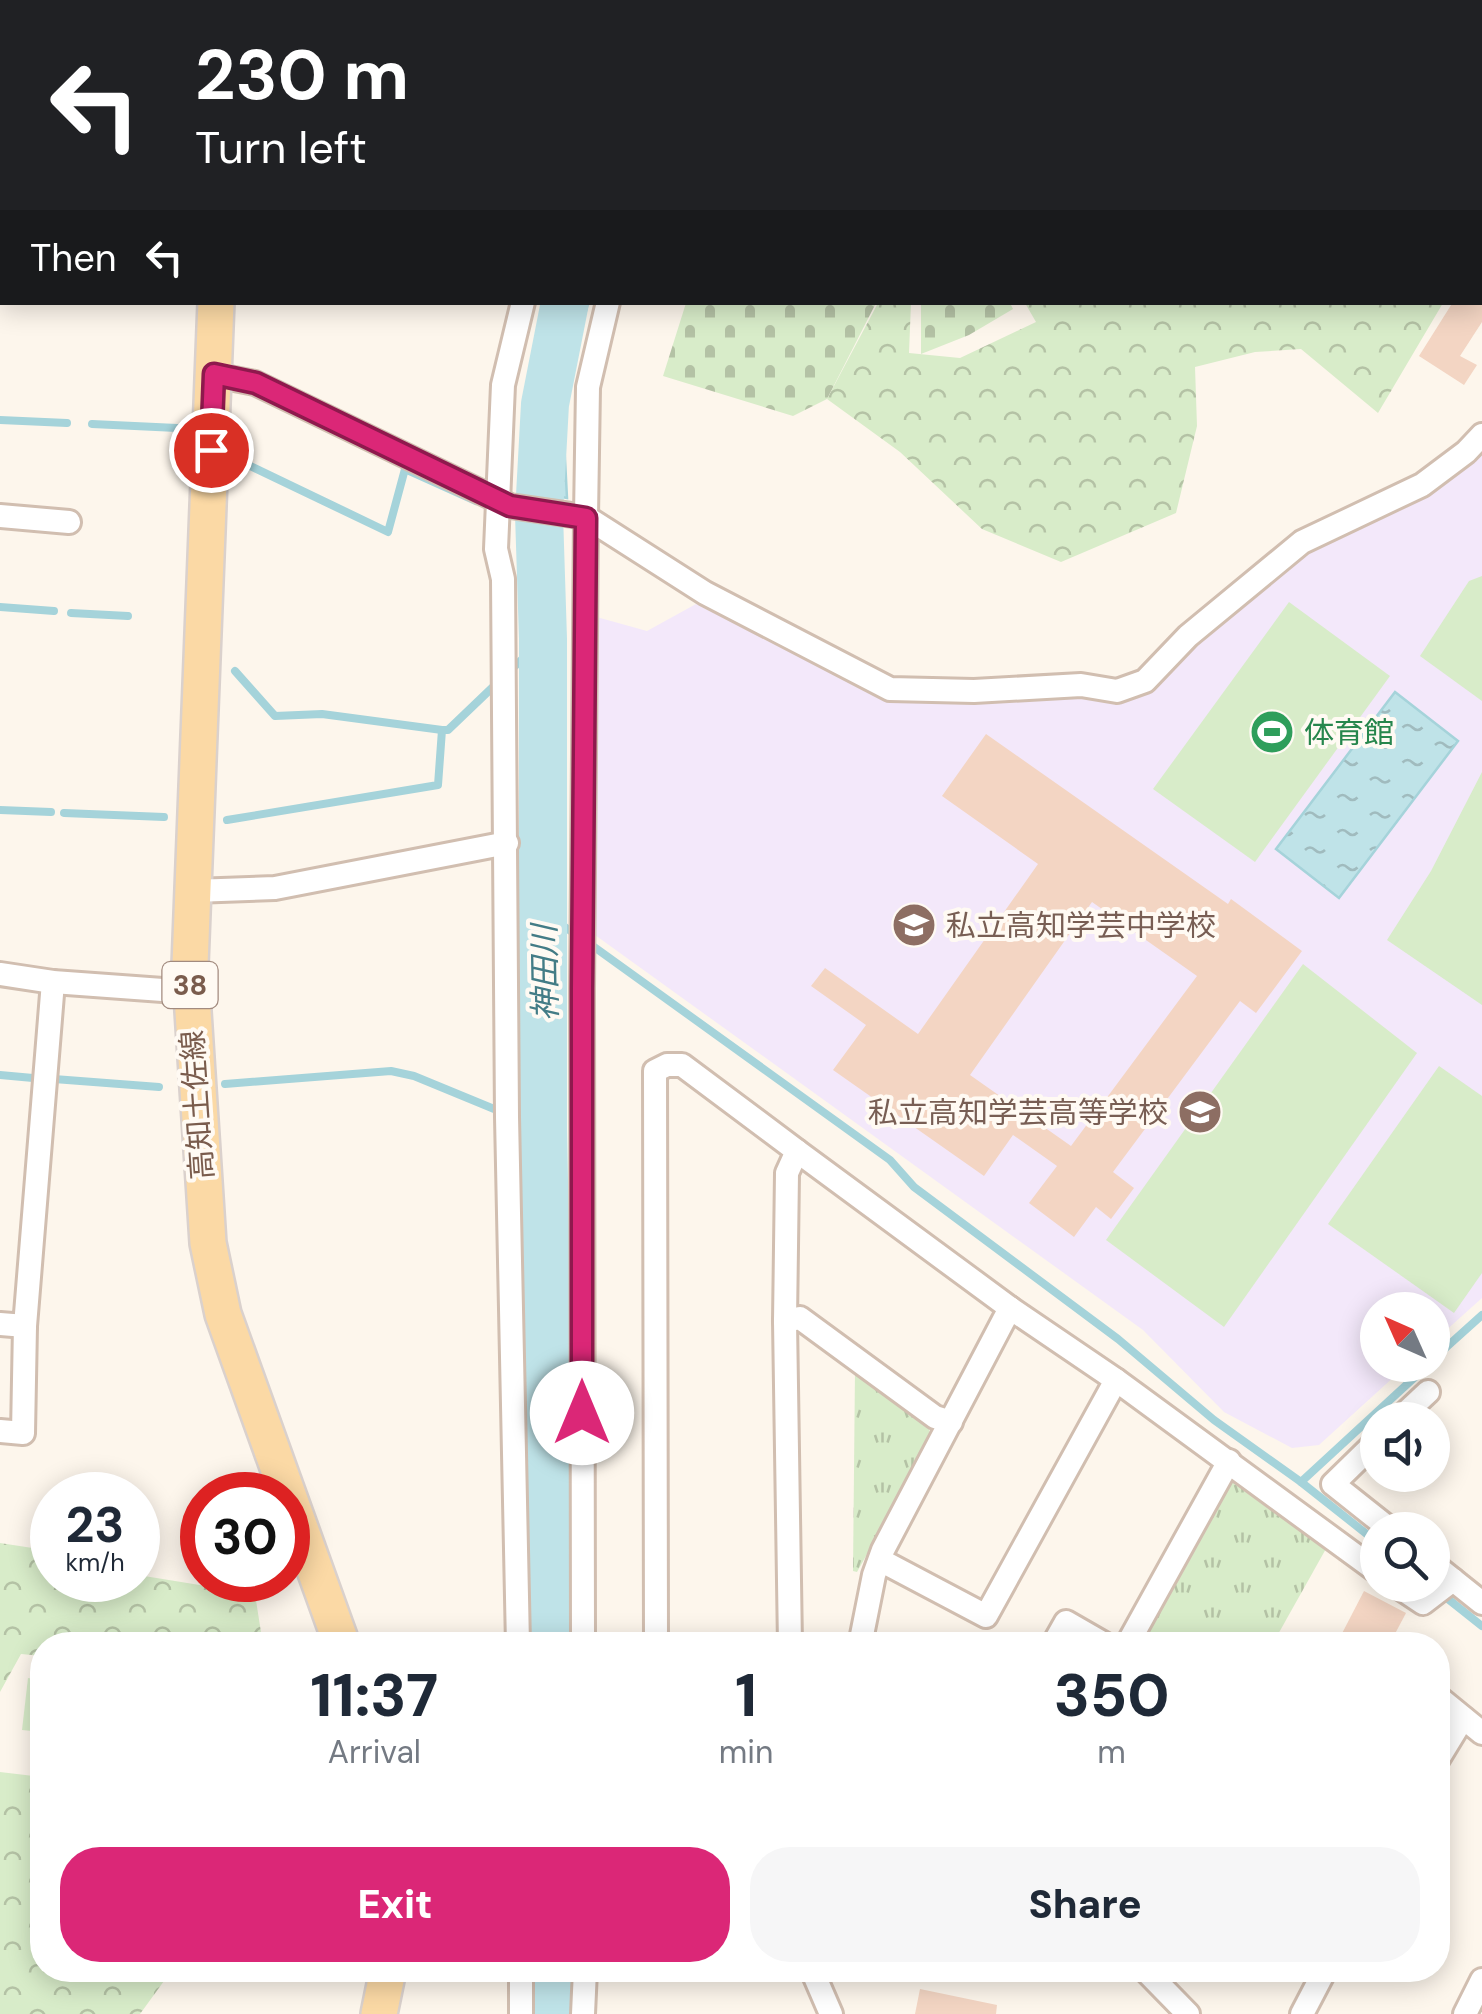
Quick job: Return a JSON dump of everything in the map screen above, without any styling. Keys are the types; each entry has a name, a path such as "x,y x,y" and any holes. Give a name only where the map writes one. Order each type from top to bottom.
{"main road":[{"name":"高知土佐線","path":"216,305 190,992 208,1243 222,1314 337,1632"},
{"path":"379,2014 386,1982"}],"street":[{"path":"518,1632 507,1117 504,579 496,549 505,504 504,386 521,305"},
{"path":"583,1632 581,517 588,387 607,305"},
{"path":"214,374 256,383 505,504 581,517 705,594 890,689 974,691 1081,685 1117,691 1145,681 1188,636 1302,542 1422,485 1482,435"},
{"path":"0,516 69,522"},
{"path":"194,892 275,888 507,843"},
{"path":"0,974 52,982 190,992"},
{"path":"0,1432 23,1433 26,1326 52,982"},
{"path":"656,1632 655,1070 667,1065 682,1065 1010,1308 1116,1380 1360,1559"},
{"path":"790,1632 786,1174 797,1151"},
{"path":"863,1632 880,1560 1010,1308"},
{"path":"785,1320 800,1318 935,1417 951,1422"},
{"path":"0,1324 26,1326"},
{"path":"880,1560 986,1616 1116,1380"},
{"path":"1417,1402 1428,1392"},
{"path":"1360,1458 1333,1484 1368,1512"},
{"path":"1134,1632 1228,1461"},
{"path":"1450,1590 1482,1603"},
{"path":"1060,1632 1066,1622 1083,1632"},
{"path":"1450,1707 1482,1732"},
{"path":"1450,1739 1463,1718"},
{"path":"1465,2014 1482,1980"},
{"path":"521,1982 521,2014"},
{"path":"583,2014 584,1982"},
{"path":"817,1982 831,2014"},
{"path":"1163,1982 1188,2014"},
{"path":"1302,2014 1319,1982"}],"shaded area":[{"path":"1482,447 1482,1298 1450,1327 1450,1292 1360,1292 1360,1382 1388,1382 1366,1402 1360,1402 1360,1408 1319,1445 1292,1448 1224,1412 1143,1330 595,935 593,616 647,631 696,604 884,700 1088,694 1116,701 1301,553 1447,482"}],"green space":[{"path":"685,305 875,305 827,399 793,416 663,376"},
{"path":"877,305 911,305 909,353 960,358 1036,322 1026,305 1442,305 1378,413 1301,349 1255,352 1195,367 1197,426 1176,513 1061,562 982,529 900,452 827,399"},
{"path":"921,305 1011,305 1013,309 969,335 921,354"},
{"path":"1482,576 1482,701 1420,656 1469,581"},
{"name":"体育館","path":"1289,602 1390,676 1255,862 1153,789"},
{"path":"1482,772 1482,1005 1387,940 1431,871"},
{"path":"1303,964 1417,1053 1224,1327 1106,1240"},
{"path":"1439,1066 1482,1096 1482,1273 1454,1313 1450,1310 1450,1292 1424,1292 1328,1224"},
{"path":"855,1371 928,1422 931,1440 857,1572 853,1571"},
{"path":"1229,1477 1327,1547 1279,1632 1147,1632"},
{"path":"0,1543 30,1548 30,1602 160,1602 160,1579 180,1582 180,1602 256,1602 261,1632 30,1632 30,1655 21,1654 0,1692"},
{"path":"28,1678 30,1731 22,1730"},
{"path":"0,1772 30,1776 30,1982 163,1982 140,2014 0,2014"}],"water":[{"path":"547,305 587,305 562,401 567,498 530,491 531,368"},
{"path":"1395,692 1458,741 1339,898 1276,849"}],"building":[{"path":"1451,305 1482,305 1482,322 1460,356 1477,365 1464,385 1419,356"},
{"path":"986,734 1228,904 1231,899 1302,951 1256,1013 1240,1001 1113,1172 1134,1188 1111,1219 1096,1207 1074,1237 1029,1203 1057,1166 1013,1135 984,1176 833,1070 866,1025 811,986 825,968 918,1034 1038,864 942,796","holes":["1092,902 1197,976 1071,1146 970,1075"]},
{"path":"1360,1599 1360,1602 1385,1602 1406,1613 1396,1632 1343,1632"},
{"path":"920,1989 997,2005 996,2014 915,2014"}],"waterway":[{"name":"神田川","path":"553,1632 543,1129 543,639 539,514 545,404 564,305"},
{"path":"0,420 67,423"},
{"path":"92,424 177,428"},
{"path":"242,462 388,532 405,469 476,501"},
{"path":"0,607 54,611"},
{"path":"71,613 128,616"},
{"path":"510,671 543,639"},
{"path":"235,671 275,716 322,714 442,730 448,730 495,685"},
{"path":"227,820 438,785 442,730"},
{"path":"0,810 51,812"},
{"path":"64,813 164,817"},
{"path":"542,911 572,932"},
{"path":"590,944 890,1160 914,1187 1118,1339 1214,1420 1360,1529"},
{"path":"225,1084 391,1071 414,1076 499,1111"},
{"path":"0,1075 33,1078"},
{"path":"54,1079 159,1087"},
{"path":"514,1117 543,1129"},
{"path":"1450,1344 1482,1315"},
{"path":"1301,1482 1410,1382"},
{"path":"1450,1601 1482,1626"},
{"name":"神田川","path":"552,2014 554,1982"}],"place":[{"name":"体育館","path":"1272,732"},
{"name":"私立高知学芸中学校","path":"914,925"},
{"name":"私立高知学芸高等学校","path":"1200,1112"}],"route":[{"path":"211,450 214,374 256,383 510,506 586,518 582,1413"}]}
